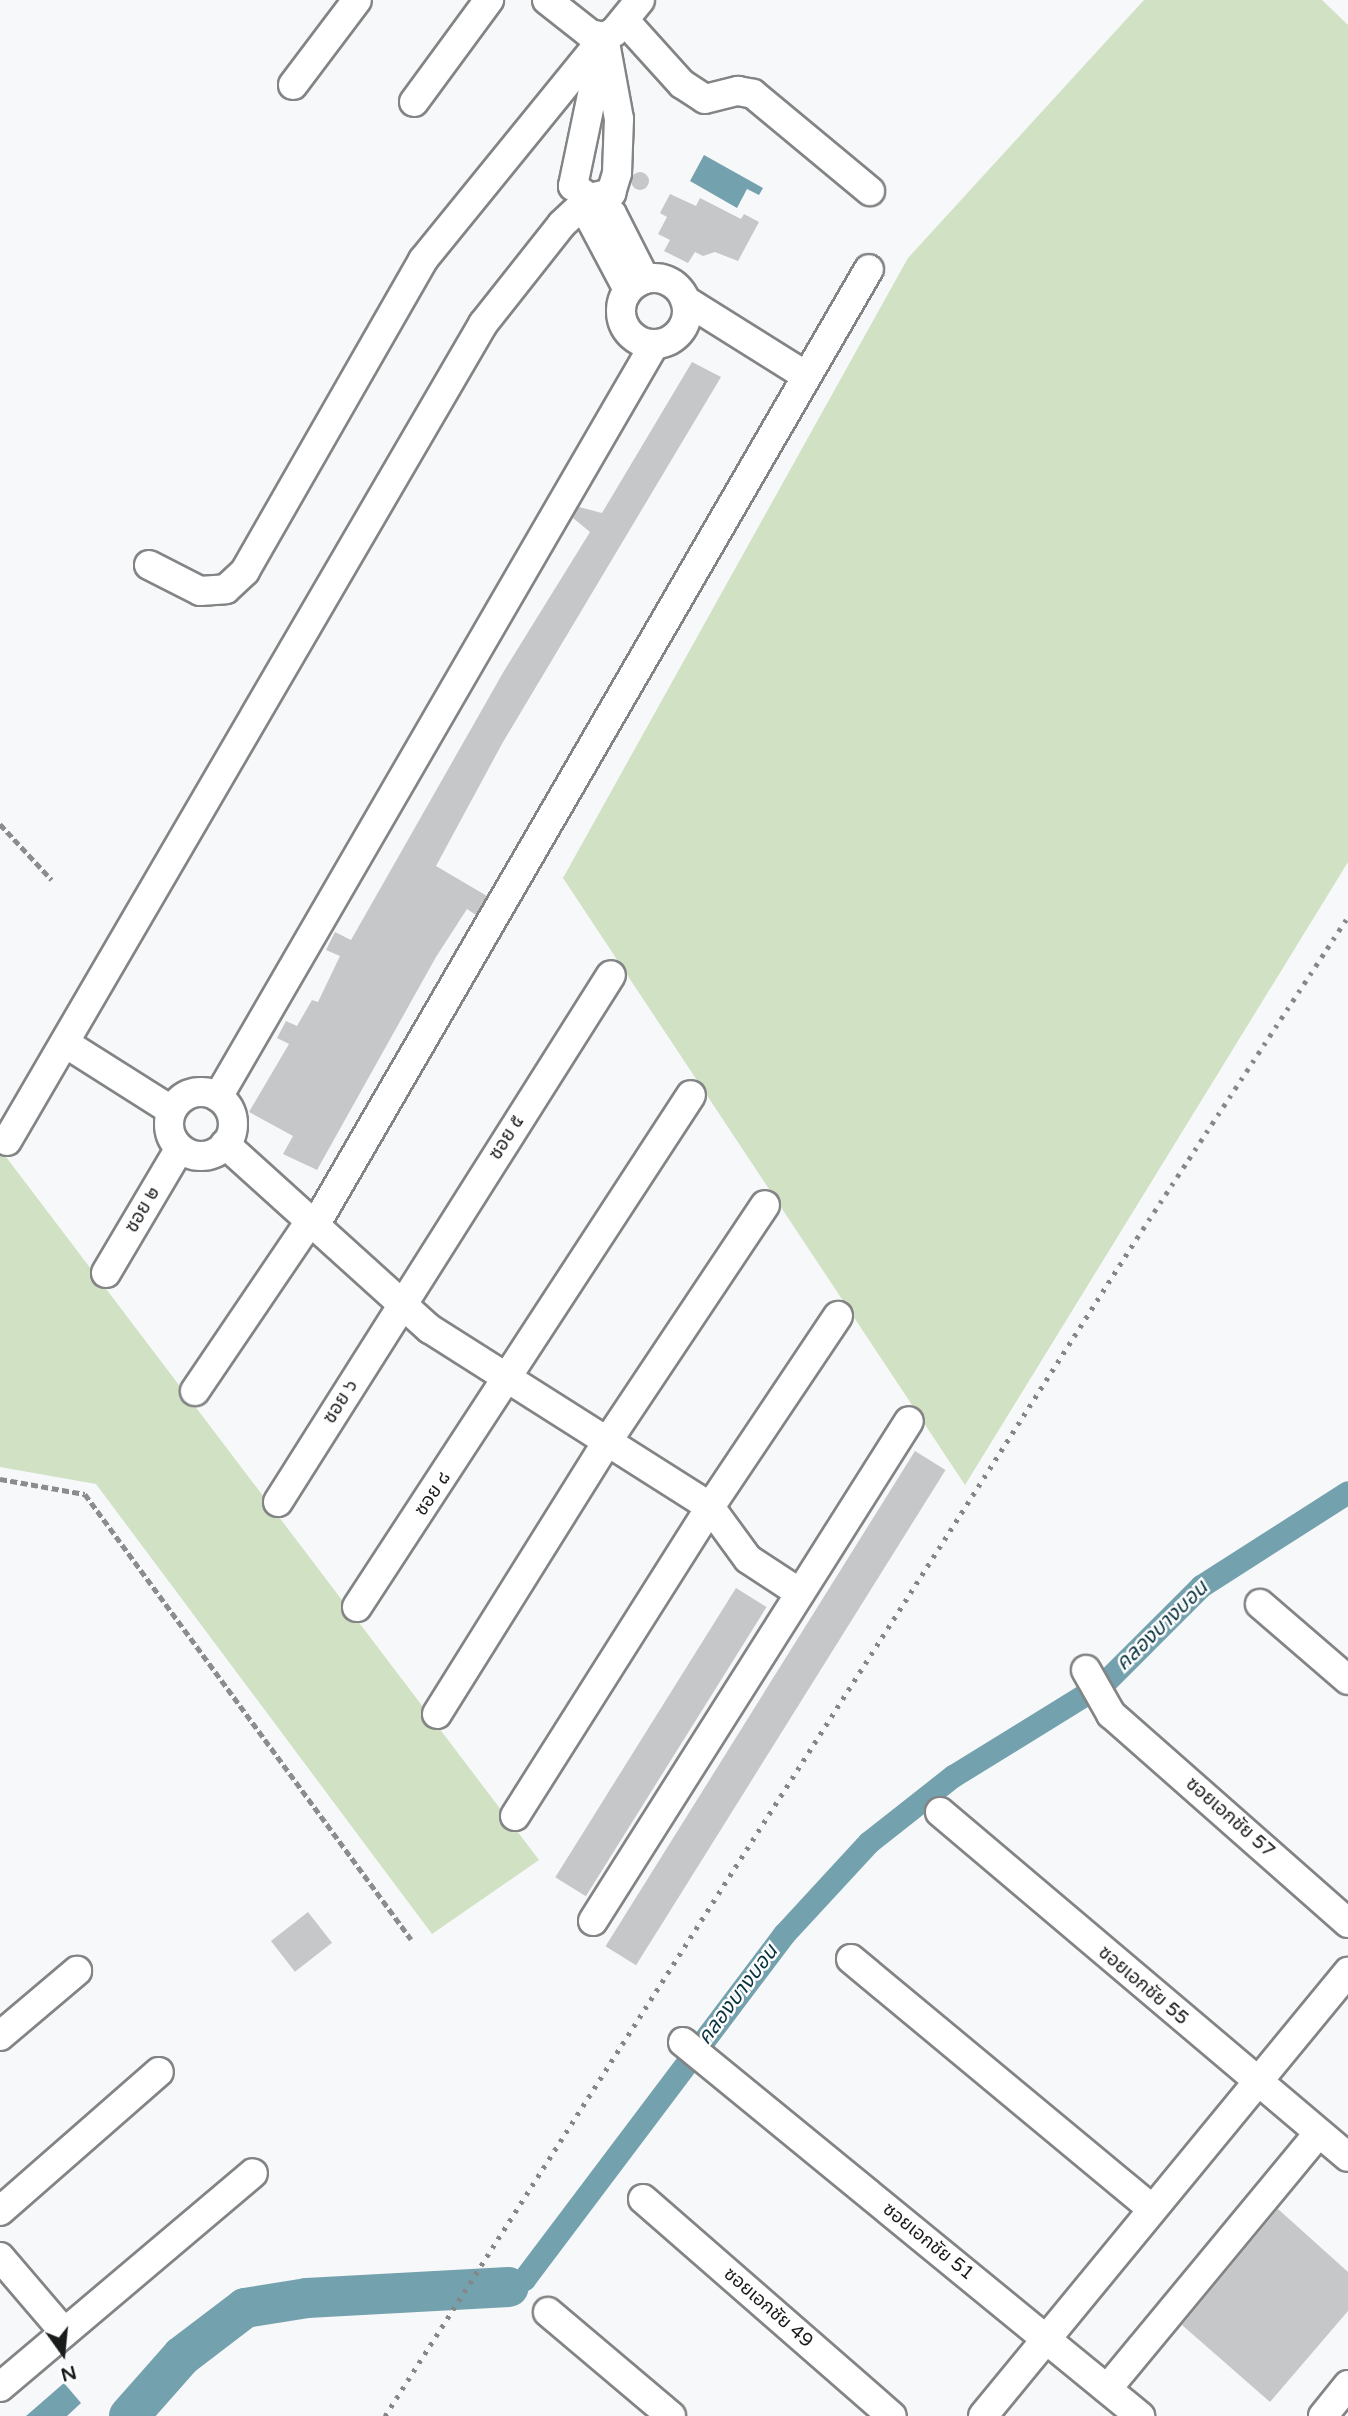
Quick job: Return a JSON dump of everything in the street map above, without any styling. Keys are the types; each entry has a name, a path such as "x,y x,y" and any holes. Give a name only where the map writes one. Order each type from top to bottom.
{"street":[{"path":"293,85 357,0"},
{"path":"414,102 489,0"},
{"path":"547,0 590,34 623,19"},
{"path":"623,19 682,84 705,99 738,91 753,94 870,191"},
{"path":"590,198 573,186 623,19"},
{"path":"149,565 200,591 226,589 245,571 423,260 623,19"},
{"path":"590,198 591,220 636,284"},
{"path":"7,1141 247,735 386,483 483,324 562,224 590,198"},
{"path":"195,1391 315,1220 869,269"},
{"path":"654,345 634,338 622,322 620,306 636,284 665,280 685,300 806,376"},
{"path":"218,1097 654,345 675,337 683,328 685,300"},
{"name":"ซอย ๕","path":"404,1302 611,975"},
{"path":"65,1043 171,1110"},
{"path":"190,1094 218,1097 232,1118 225,1144 200,1156 180,1148 169,1129 171,1110 190,1094"},
{"name":"ซอย ๘","path":"357,1607 508,1380 691,1095"},
{"path":"225,1144 315,1220 430,1329 508,1380 609,1439 710,1507 748,1559 800,1593"},
{"name":"ซอย ๒","path":"106,1273 180,1148"},
{"path":"437,1714 609,1439 765,1205"},
{"name":"ซอย ๖","path":"278,1502 404,1302"},
{"path":"515,1816 710,1507 838,1316"},
{"path":"593,1921 909,1420"},
{"path":"1260,1604 1348,1680"},
{"name":"ซอยเอกชัย 57","path":"1086,1670 1111,1714 1348,1923"},
{"name":"ซอยเอกชัย 55","path":"940,1812 1348,2157"},
{"path":"851,1959 1150,2207"},
{"path":"0,2036 77,1971"},
{"path":"983,2416 1150,2207 1348,1972"},
{"name":"ซอยเอกชัย 51","path":"683,2042 1140,2416"},
{"path":"0,2211 159,2072"},
{"path":"1107,2389 1319,2133"},
{"path":"0,2387 253,2173"},
{"name":"ซอยเอกชัย 49","path":"643,2199 892,2416"},
{"path":"0,2257 64,2332"},
{"path":"548,2312 671,2416"},
{"path":"1323,2416 1348,2385"}],"path":[{"path":"0,824 52,880"},
{"path":"0,1479 85,1494 411,1939"}],"green space":[{"path":"1144,0 1322,0 1348,25 1348,862 965,1485 563,878 908,258"},
{"path":"0,1149 539,1860 432,1934 96,1484 0,1467"}],"water":[{"path":"704,155 763,188 759,195 747,189 737,208 690,181"},
{"path":"64,2383 81,2403 67,2416 26,2416"}],"building":[{"path":"636,172 644,172 649,181 647,188 636,190 631,185 631,177"},
{"path":"670,194 696,206 700,198 741,219 744,214 759,222 738,261 715,252 703,256 695,252 688,263 664,251 670,240 658,234 667,217 660,213"},
{"path":"692,362 721,377 503,742 436,866 487,896 476,915 467,909 436,957 317,1170 283,1154 293,1136 249,1112 289,1044 277,1038 286,1021 297,1026 312,1000 318,1002 340,956 326,950 335,932 351,940 504,671 590,532 573,518 579,507 602,513"},
{"path":"915,1451 946,1470 636,1965 606,1946"},
{"path":"736,1588 767,1607 586,1896 555,1877"},
{"path":"308,1912 332,1943 295,1972 271,1941"},
{"path":"1278,2209 1348,2272 1348,2311 1270,2402 1182,2325"}],"waterway":[{"name":"คลองบางบอน","path":"509,2287 524,2279 784,1934 869,1842 953,1776 1105,1682 1201,1586 1348,1492"},
{"name":"คลองบางบอน","path":"129,2416 182,2356 245,2308 307,2298 509,2287"}],"railway":[{"path":"385,2416 1137,1238 1348,917"}]}
